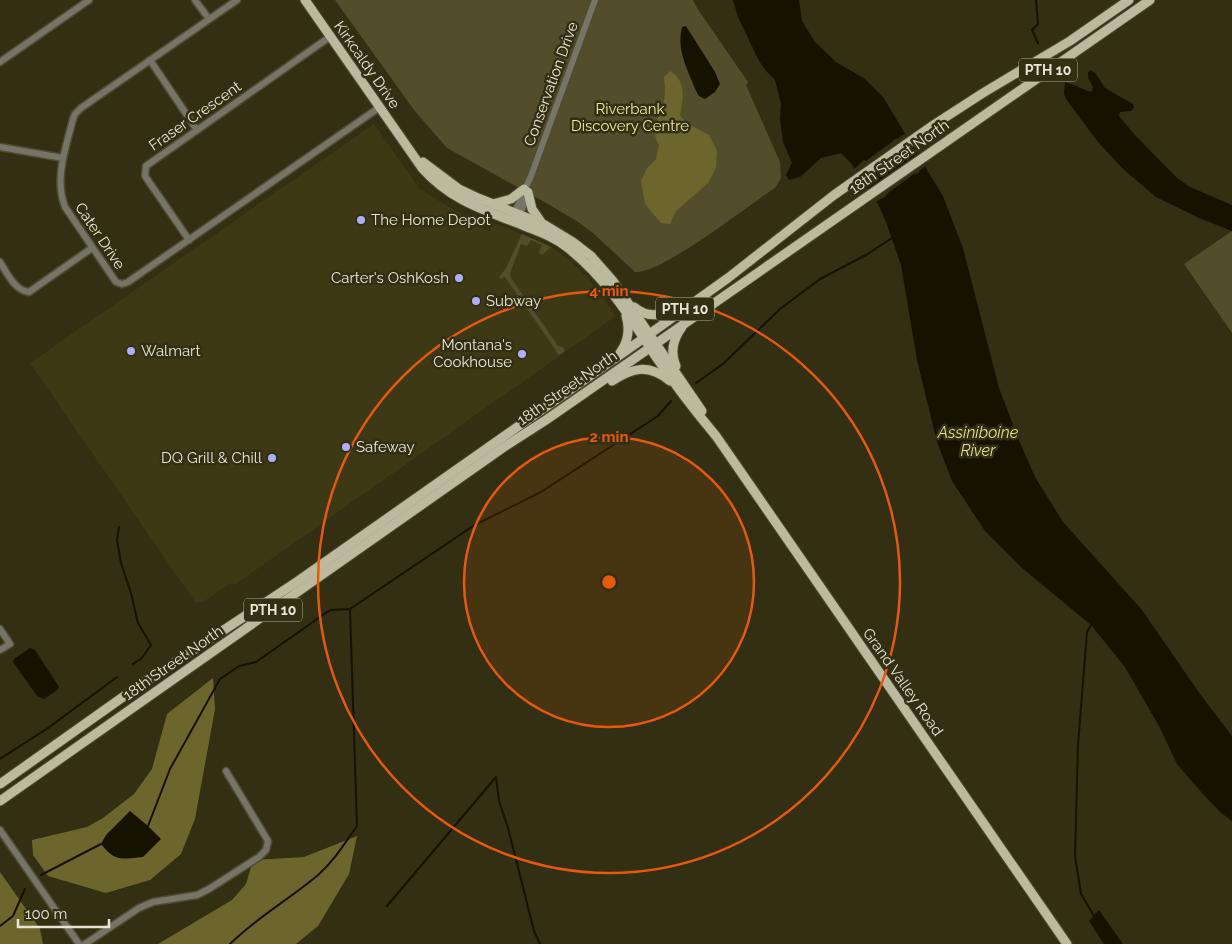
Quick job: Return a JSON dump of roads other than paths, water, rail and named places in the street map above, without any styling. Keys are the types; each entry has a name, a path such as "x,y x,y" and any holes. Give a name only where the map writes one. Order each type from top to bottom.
{"main road":[{"name":"Kirkcaldy Drive","path":"305,0 430,176 452,195 472,206 545,226 568,239 591,256 607,273 620,298"},
{"name":"18th Street North","path":"0,784 130,692 298,581 609,363 720,283 834,195 935,124 1070,41 1129,0"},
{"name":"18th Street North","path":"0,801 500,450 546,420 1150,0"},
{"name":"Kirkcaldy Drive","path":"407,146 421,161 468,194 491,204 567,247 594,270 620,298 647,336"},
{"path":"491,204 511,199 526,190 532,209 545,226"},
{"path":"620,298 642,313 653,316 660,315 672,311 697,294 720,283"},
{"path":"609,363 621,352 628,334 620,298"},
{"path":"684,382 674,361 673,347 680,330 695,316"},
{"name":"Grand Valley Road","path":"647,336 687,400 716,436"},
{"name":"Grand Valley Road","path":"653,345 684,382 716,436 1068,944"},
{"path":"546,420 575,406 613,380 634,370 650,370 659,373 669,380 687,400"},
{"path":"0,780 20,770"}],"street":[{"path":"0,62 89,0"},
{"path":"195,0 209,19"},
{"name":"Cater Drive","path":"237,0 75,114 64,158 60,195 65,207 113,278 122,284 130,280 380,107"},
{"name":"Conservation Drive","path":"516,218 595,0"},
{"name":"Fraser Crescent","path":"189,240 146,176 145,169 150,162 330,36"},
{"path":"150,60 197,130"},
{"path":"0,147 64,158"},
{"path":"0,262 18,288 29,292 92,248"},
{"path":"0,629 10,644 0,650"},
{"path":"130,692 139,704"},
{"path":"20,770 30,781"},
{"path":"85,944 139,908 153,902 197,895 209,889 259,857 266,850 268,841 226,770"},
{"path":"0,830 79,944"}],"water":[{"name":"Assiniboine River","path":"733,0 799,0 802,21 815,42 836,62 865,79 883,97 943,196 963,248 999,388 1035,477 1063,522 1142,610 1200,694 1232,736 1232,821 1220,812 1177,764 1160,728 1125,667 1091,625 1022,568 985,531 952,481 937,442 917,360 901,265 878,204 851,163 841,153 821,158 800,177 789,180 786,175 792,163 783,142 780,119 781,104 775,80 759,61 738,17"},
{"path":"686,26 715,72 720,84 715,92 705,99 699,96 686,68 682,52 681,35 682,27"},
{"path":"1091,70 1105,88 1133,104 1134,108 1131,111 1120,112 1119,116 1177,178 1190,187 1232,205 1232,231 1199,218 1156,197 1123,169 1098,142 1064,94 1065,82 1091,92 1093,88 1088,72"},
{"path":"30,648 35,650 59,687 44,699 37,696 13,662 14,659"},
{"path":"130,811 161,839 143,857 115,857 101,844 106,835"},
{"path":"1099,910 1123,944 1104,944 1089,921"}],"waterway":[{"path":"1036,0 1038,24 1032,30 1038,43"},
{"path":"696,383 723,364 780,309 820,279 866,255 892,238"},
{"path":"148,826 170,769 220,679 239,666 256,662 330,610 350,609 473,526 541,492 658,416 671,401"},
{"path":"119,527 117,540 121,563 138,623 151,645 142,658 133,664"},
{"path":"230,944 251,925 324,870 357,826 350,610"},
{"path":"1091,625 1087,632 1078,745 1075,856 1081,894 1094,916"},
{"path":"0,759 48,728 117,677"},
{"path":"387,906 496,777 499,801 508,828 534,931 540,944"},
{"path":"41,875 101,844"},
{"path":"0,926 13,916 25,889"}],"place":[{"name":"The Home Depot","path":"361,220"},
{"name":"Carter's OshKosh","path":"459,278"},
{"name":"Subway","path":"476,301"},
{"name":"Walmart","path":"131,351"},
{"name":"Montana's Cookhouse","path":"522,354"},
{"name":"Safeway","path":"346,447"},
{"name":"DQ Grill & Chill","path":"272,458"}],"park label":[{"name":"Riverbank Discovery Centre","path":"630,118"}]}
